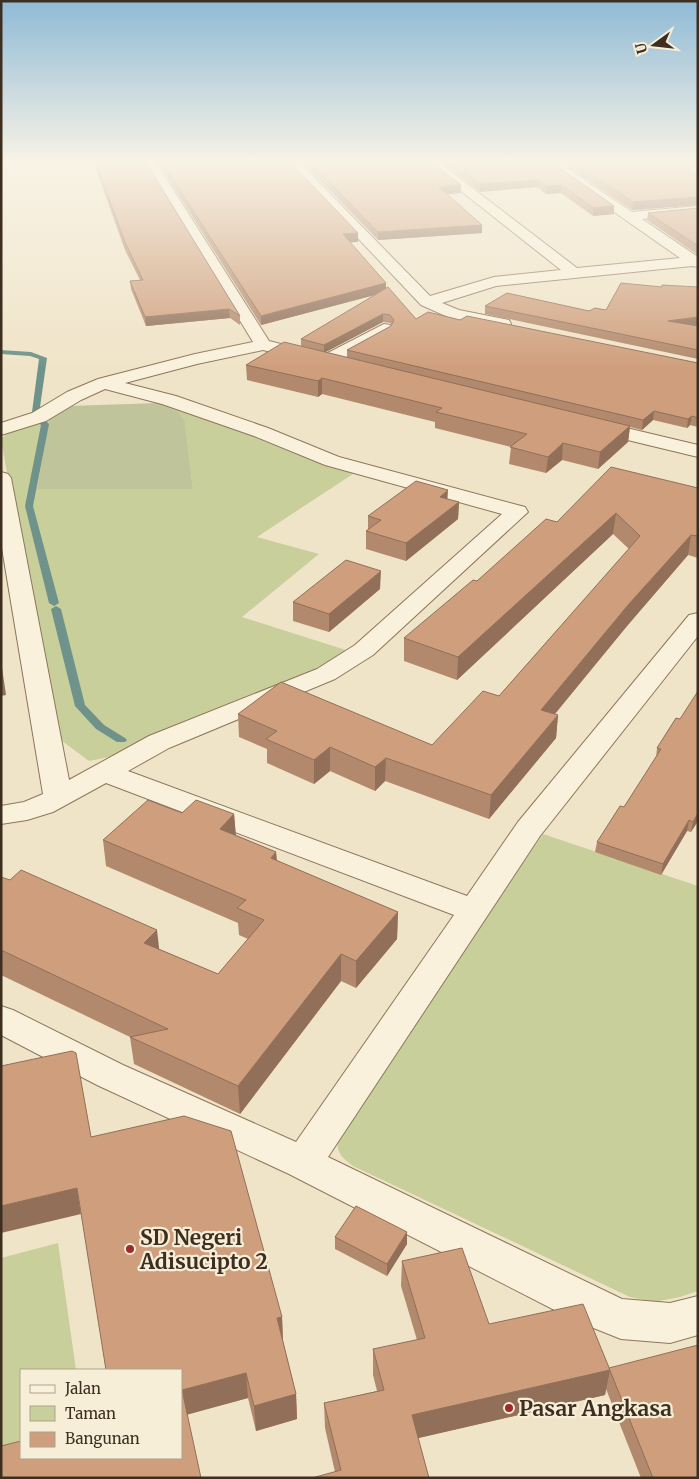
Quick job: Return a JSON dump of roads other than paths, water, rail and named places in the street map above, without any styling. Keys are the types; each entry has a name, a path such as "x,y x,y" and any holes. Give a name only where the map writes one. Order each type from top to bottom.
{"street":[{"path":"192,230 263,345"},
{"path":"358,230 427,302 454,314 522,328"},
{"path":"518,230 574,273"},
{"path":"649,230 696,262"},
{"path":"427,302 494,282 696,262"},
{"path":"326,361 384,329"},
{"path":"1,429 39,417 74,396 104,383 195,359 263,345 354,368"},
{"path":"1,815 28,811 58,798 160,742 326,674 347,662 364,650 517,512 332,461 261,432 188,407 104,383"},
{"path":"574,421 698,451"},
{"path":"1,478 58,798"},
{"path":"303,1163 529,829 698,620"},
{"path":"104,772 473,910"},
{"path":"1,1019 110,1075 303,1163 599,1310 621,1318 670,1323 698,1315"}],"waterway":[{"path":"1,352 31,354 43,358 36,412"},
{"path":"41,421 45,424 29,506 54,603"},
{"path":"56,609 80,706 100,727 121,740"}],"place":[{"name":"SD Negeri Adisucipto 2","path":"130,1249"},
{"name":"Pasar Angkasa","path":"509,1408"}]}
